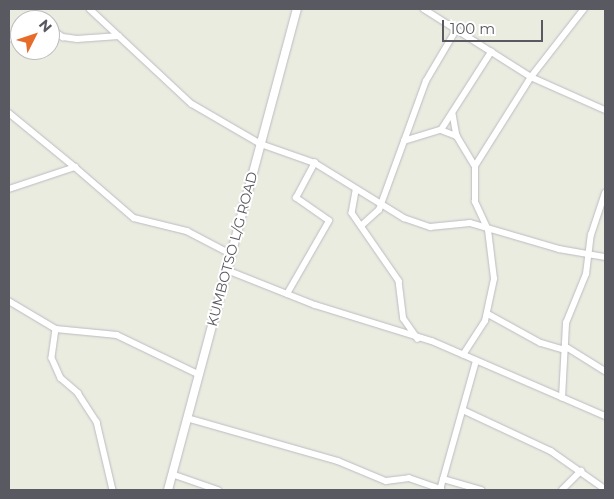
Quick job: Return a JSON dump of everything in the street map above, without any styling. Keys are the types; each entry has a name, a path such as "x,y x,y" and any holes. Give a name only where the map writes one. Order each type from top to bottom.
{"main road":[{"name":"KUMBOTSO L/G ROAD","path":"168,490 297,9"}],"street":[{"path":"90,9 192,104 261,144 315,163 381,206 430,227 470,223 488,230 605,257"},
{"path":"424,9 455,32 531,77 605,110"},
{"path":"462,355 488,314 495,269 488,230 474,193 475,166 531,77 584,9"},
{"path":"362,226 381,206 426,81 455,32"},
{"path":"60,35 77,39 119,36"},
{"path":"404,141 441,130 491,52"},
{"path":"9,113 134,218 187,231 231,254"},
{"path":"453,114 457,136 475,166"},
{"path":"441,130 457,136"},
{"path":"287,294 328,225 326,217 296,198 315,163"},
{"path":"9,189 75,167"},
{"path":"356,190 352,213 399,281 404,319 418,339"},
{"path":"562,398 566,323 589,254 605,193"},
{"path":"470,223 480,212"},
{"path":"227,270 287,294 476,360 605,416"},
{"path":"9,301 56,329 117,335 198,374"},
{"path":"488,314 541,343 565,348 605,371"},
{"path":"56,329 51,348 54,364 97,422 113,490"},
{"path":"186,418 338,461 386,480 413,478 440,490 476,360"},
{"path":"463,410 551,451 605,489"},
{"path":"562,490 581,471"},
{"path":"172,474 218,490"},
{"path":"444,479 481,490"}]}
